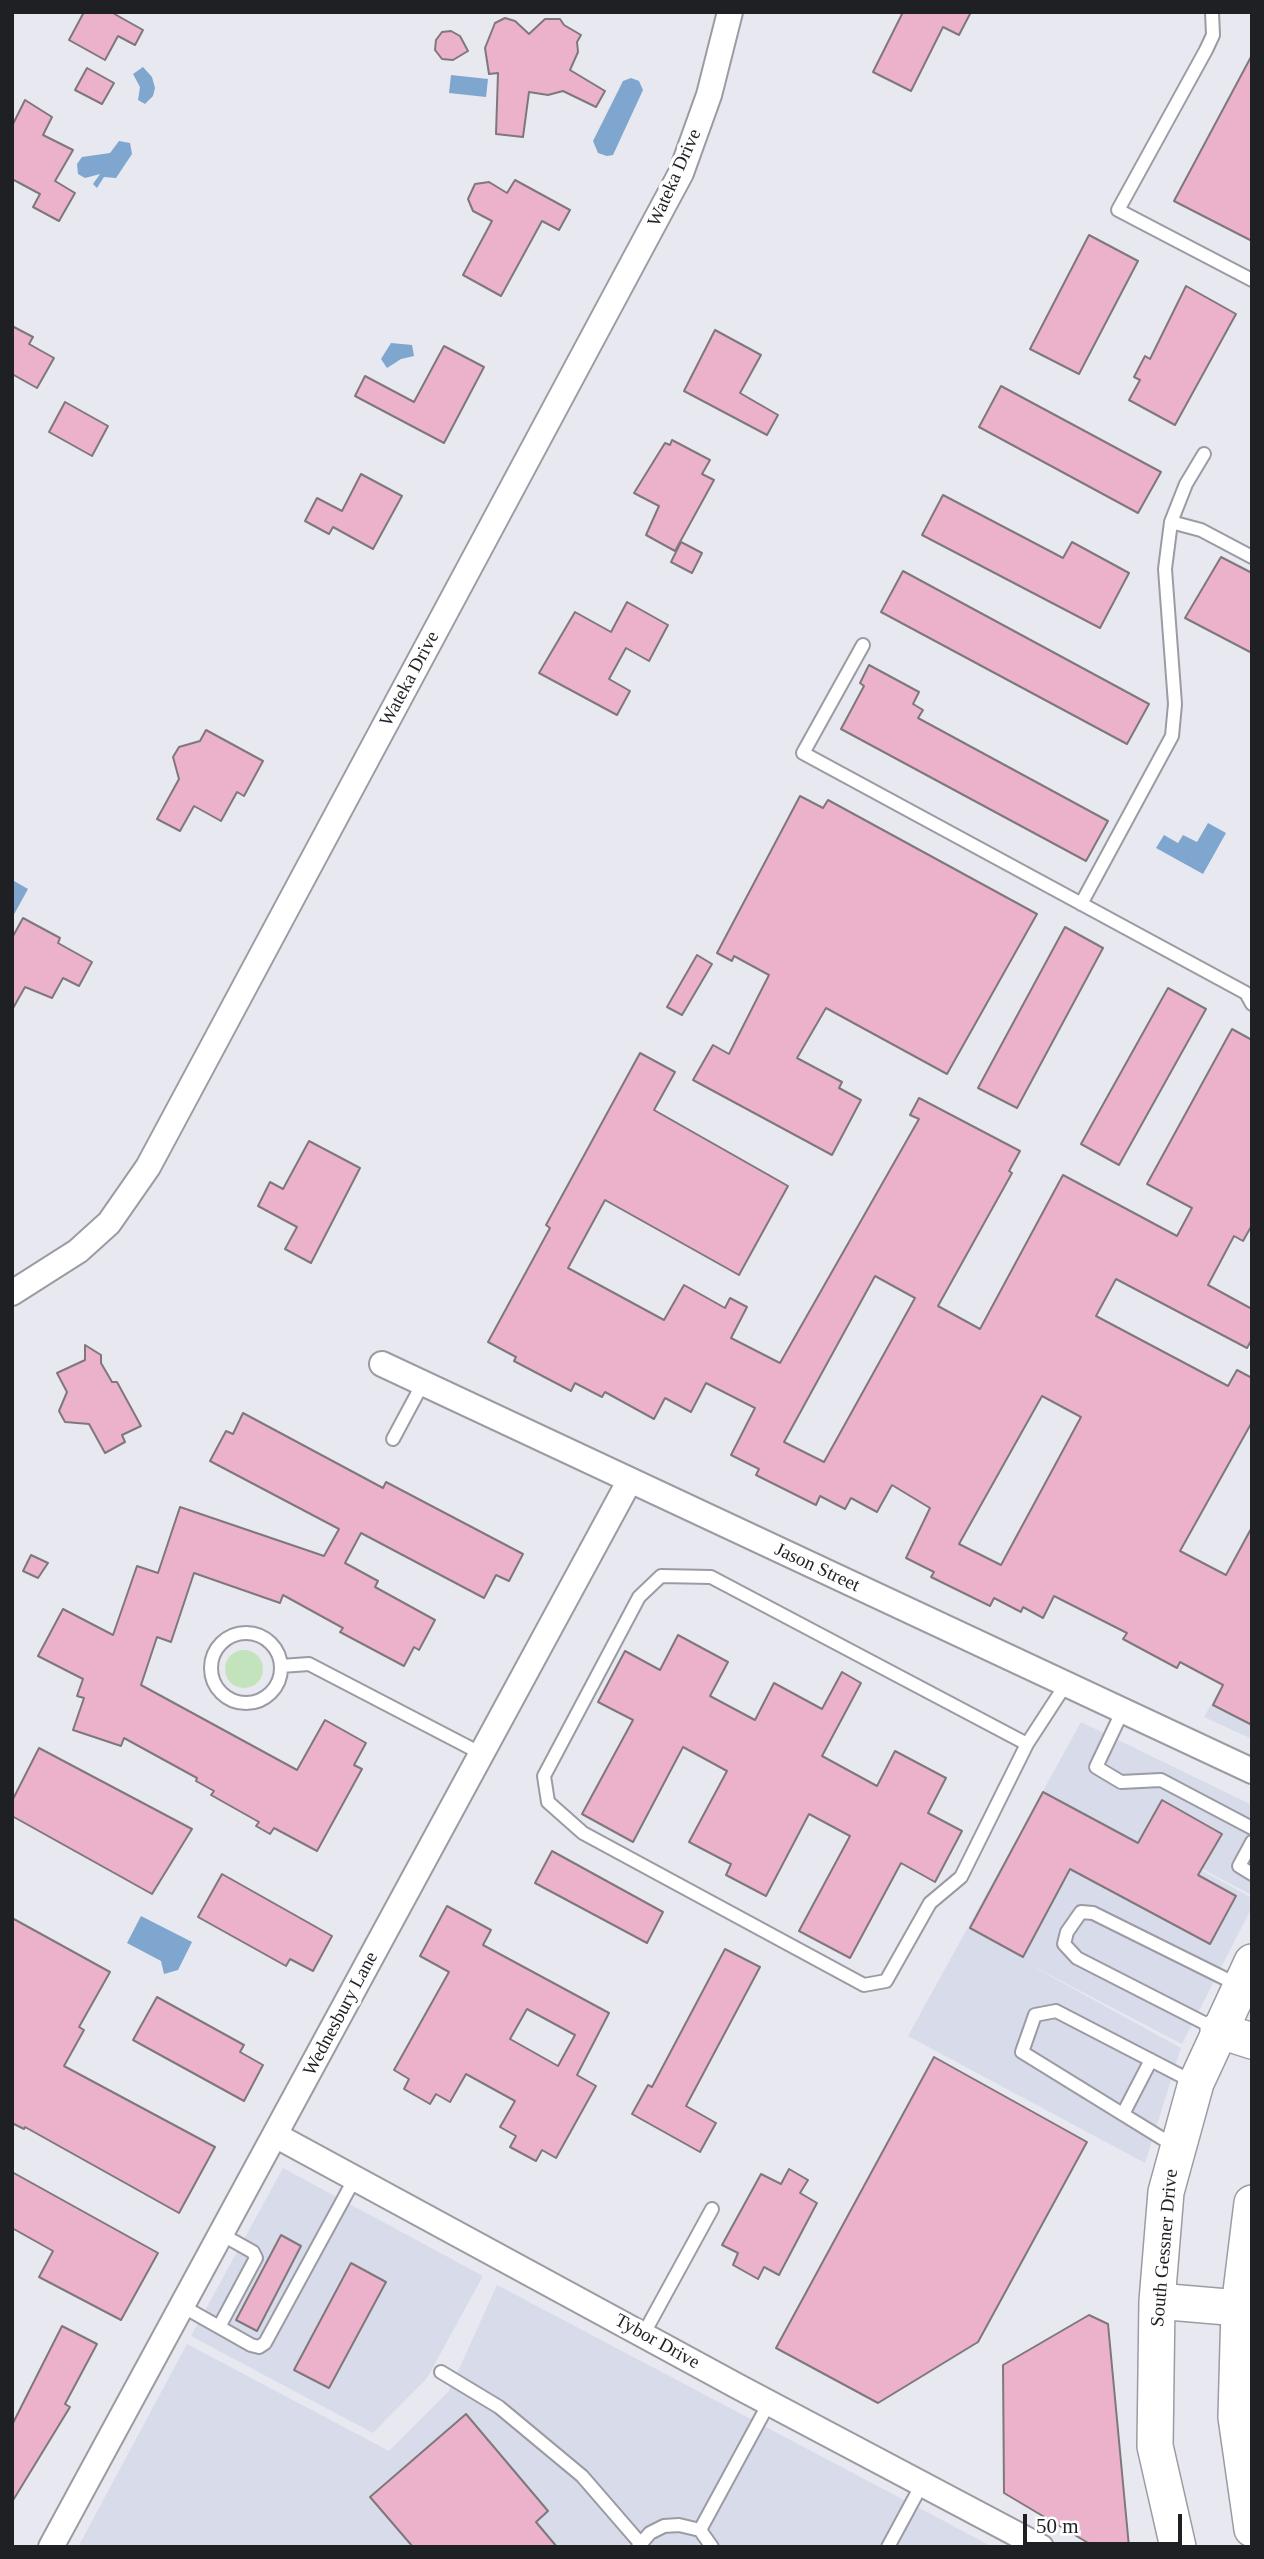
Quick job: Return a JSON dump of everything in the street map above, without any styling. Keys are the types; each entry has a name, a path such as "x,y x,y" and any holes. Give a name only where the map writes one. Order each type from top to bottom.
{"main road":[{"name":"South Gessner Drive","path":"1178,2547 1155,2446 1157,2301 1166,2192 1176,2147 1196,2083 1218,2030 1246,1974"},
{"path":"1218,2030 1252,2040"},
{"path":"1251,2516 1236,2417 1252,2203"},
{"path":"1157,2301 1245,2308"}],"street":[{"name":"Wateka Drive","path":"12,1293 78,1251 99,1233 131,1194 148,1167 681,173 709,94 730,12"},
{"name":"Jason Street","path":"382,1364 1252,1771"},
{"name":"Wednesbury Lane","path":"51,2547 630,1480"},
{"name":"Tybor Drive","path":"275,2134 922,2484 1016,2541 1041,2547"}],"lane":[{"path":"1212,12 1213,35 1206,50 1118,210 1252,280"},
{"path":"1082,904 1172,736 1175,704 1165,569 1171,522 1186,484 1204,454"},
{"path":"1171,522 1201,530 1252,557"},
{"path":"863,645 803,753 1250,994"},
{"path":"393,1439 423,1383"},
{"path":"1027,1744 711,1577 661,1576 639,1597 544,1776 548,1802 583,1833 864,1985 886,1981 930,1902 961,1877 1027,1744 1066,1684"},
{"path":"240,1633 264,1638 273,1646 281,1666 276,1688 269,1696 248,1704 237,1703 217,1690 210,1667 219,1644 240,1633"},
{"path":"281,1666 309,1664 482,1754"},
{"path":"1123,1710 1096,1767 1121,1782 1161,1780 1252,1828"},
{"path":"1252,1842 1240,1866 1252,1874"},
{"path":"1218,2030 1077,1958 1064,1944 1067,1932 1081,1912 1093,1913 1246,1974"},
{"path":"1176,2147 1022,2052 1035,2015 1056,2011 1196,2083"},
{"path":"1122,2114 1152,2060"},
{"path":"182,2306 251,2345 259,2347 265,2343 355,2178"},
{"path":"643,2335 712,2209"},
{"path":"219,2327 256,2258 253,2252 221,2234"},
{"path":"441,2372 499,2406 582,2476 639,2545 650,2533 664,2526 679,2525 700,2530 712,2547"},
{"path":"700,2530 769,2403"},
{"path":"888,2547 922,2484"}],"shaded area":[{"path":"1252,1632 1252,1739 1204,1717"},
{"path":"1081,1722 1252,1805 1252,1895 1124,1828 1252,1898 1252,1907 1182,2044 1019,1959 1181,2048 1145,2163 908,2036"},
{"path":"283,2168 483,2276 427,2378 373,2433 191,2336"},
{"path":"497,2285 993,2547 78,2547 187,2344 389,2451 449,2391"}],"green space":[{"path":"244,1650 258,1655 263,1669 258,1683 244,1688 230,1683 225,1669 230,1655"}],"water":[{"path":"143,67 152,77 155,88 153,96 145,104 138,100 140,87 133,74"},
{"path":"451,75 488,79 486,97 449,93"},
{"path":"631,78 639,81 643,90 613,155 598,153 593,141 623,81"},
{"path":"119,141 130,143 132,154 116,178 104,177 97,188 93,184 100,174 85,178 78,174 77,164 82,157 110,153"},
{"path":"391,343 412,345 414,356 401,359 387,368 381,359"},
{"path":"1208,823 1226,833 1203,874 1156,848 1164,835 1178,843 1183,835 1197,842"},
{"path":"14,881 28,889 12,918 12,885"},
{"path":"141,1916 192,1942 178,1970 164,1974 161,1961 127,1943"}],"building":[{"path":"84,12 111,12 143,30 135,45 118,36 105,60 69,40"},
{"path":"903,12 971,12 959,35 943,27 911,91 873,72"},
{"path":"505,18 515,21 529,34 545,19 560,19 564,25 581,35 577,42 578,52 570,70 605,91 596,107 563,91 548,95 529,92 523,137 496,134 498,73 489,74 485,48 495,23"},
{"path":"451,31 460,36 468,51 453,60 442,59 435,50 436,40 442,32"},
{"path":"1252,55 1252,241 1174,201"},
{"path":"87,68 114,83 102,104 75,90"},
{"path":"25,100 52,117 43,135 73,150 55,181 75,193 59,221 33,207 40,194 12,179 12,126"},
{"path":"515,180 570,210 559,230 542,221 501,296 463,275 492,221 473,211 468,199 475,184 489,182 507,193"},
{"path":"1089,235 1138,261 1079,374 1030,349"},
{"path":"1186,286 1236,314 1175,425 1129,400 1140,380 1134,377 1145,356 1150,359"},
{"path":"12,326 33,337 29,344 54,358 37,388 12,374"},
{"path":"715,330 761,355 740,393 778,415 767,435 684,391"},
{"path":"444,346 484,367 444,443 355,396 365,376 414,402"},
{"path":"1001,386 1161,472 1138,513 979,427"},
{"path":"65,402 108,426 92,456 49,432"},
{"path":"672,440 710,460 702,474 714,480 675,551 646,535 659,506 634,493 665,443 670,445"},
{"path":"361,474 402,496 373,549 333,527 329,534 305,521 317,498 342,511"},
{"path":"943,495 1063,558 1072,542 1129,573 1100,628 922,535"},
{"path":"681,542 702,553 692,573 671,562"},
{"path":"1221,557 1252,573 1252,653 1185,618"},
{"path":"903,571 1149,704 1127,744 881,612"},
{"path":"627,602 668,625 649,661 626,648 609,679 630,691 617,715 539,673 575,612 611,632"},
{"path":"869,665 919,692 913,704 923,710 918,718 1108,821 1086,861 841,729 864,686 860,683"},
{"path":"206,730 263,761 244,796 237,792 221,821 194,806 180,831 157,819 179,779 173,757 179,747 200,741"},
{"path":"800,796 823,808 828,800 1037,914 947,1074 826,1008 797,1058 842,1082 839,1088 861,1100 832,1155 693,1080 713,1045 729,1054 769,975 734,956 732,961 717,953"},
{"path":"23,918 60,938 58,943 92,962 79,986 63,978 52,998 25,987 12,1010 12,938"},
{"path":"1065,927 1103,948 1017,1108 978,1088"},
{"path":"697,955 712,964 682,1015 667,1007"},
{"path":"1168,988 1206,1009 1119,1165 1081,1144"},
{"path":"1232,1029 1252,1040 1252,1225 1243,1241 1234,1236 1208,1285 1252,1309 1252,1339 1247,1348 1116,1279 1096,1316 1228,1386 1237,1370 1252,1378 1252,1422 1180,1551 1226,1575 1252,1527 1252,1725 1213,1705 1223,1685 1180,1662 1177,1668 1123,1639 1127,1633 1054,1596 1043,1618 1023,1607 1021,1612 994,1598 990,1606 931,1577 934,1572 906,1558 930,1508 892,1485 877,1512 851,1498 845,1509 820,1496 816,1505 756,1475 759,1469 731,1455 755,1408 706,1383 691,1412 665,1398 654,1419 605,1392 602,1397 575,1383 571,1391 514,1361 516,1357 488,1342 550,1228 546,1225 640,1053 675,1072 654,1110 788,1186 739,1275 605,1200 568,1268 664,1320 684,1285 725,1308 730,1298 747,1307 731,1338 780,1363 919,1119 910,1115 919,1098 1020,1151 1009,1171 1012,1173 938,1306 980,1329 1063,1175 1177,1236 1192,1208 1147,1184","holes":["875,1276 915,1298 824,1462 784,1442","1042,1396 1081,1417 1001,1565 959,1544"]},
{"path":"309,1141 360,1168 311,1263 285,1249 297,1227 258,1206 270,1182 283,1189"},
{"path":"85,1345 101,1355 101,1363 112,1382 117,1382 141,1426 122,1435 125,1442 105,1453 89,1424 65,1422 59,1411 67,1392 57,1373 85,1360"},
{"path":"243,1413 383,1488 386,1482 523,1554 509,1581 496,1575 484,1598 361,1533 345,1563 378,1581 375,1587 435,1620 419,1650 414,1647 404,1666 340,1632 343,1628 283,1595 280,1603 194,1573 171,1642 157,1637 141,1685 297,1770 325,1720 366,1743 354,1765 362,1769 317,1851 274,1828 270,1834 256,1826 259,1822 211,1795 214,1791 196,1781 197,1778 124,1738 121,1746 73,1730 84,1698 77,1696 83,1679 38,1656 63,1609 113,1635 137,1566 158,1573 180,1507 324,1556 339,1529 210,1461 226,1431 233,1434"},
{"path":"31,1555 48,1563 38,1578 23,1571"},
{"path":"678,1635 728,1662 710,1696 755,1720 774,1683 822,1709 842,1672 861,1683 822,1756 877,1786 895,1751 946,1778 928,1813 962,1831 935,1882 901,1863 850,1958 799,1931 850,1836 809,1814 766,1896 726,1875 731,1864 689,1842 727,1771 683,1747 633,1842 582,1814 633,1720 598,1702 625,1651 660,1670"},
{"path":"39,1748 192,1829 152,1894 12,1816 12,1801"},
{"path":"1043,1792 1138,1843 1162,1800 1222,1834 1198,1875 1236,1896 1210,1944 1070,1869 1023,1957 970,1928"},
{"path":"552,1851 663,1912 647,1943 535,1883"},
{"path":"222,1874 332,1936 313,1971 290,1959 286,1966 198,1917"},
{"path":"447,1906 491,1930 483,1945 609,2013 577,2075 596,2086 556,2158 542,2150 536,2161 510,2147 516,2136 500,2127 515,2101 466,2074 450,2102 436,2094 430,2104 404,2089 409,2079 394,2070 449,1972 420,1956","holes":["527,2009 575,2035 558,2066 510,2039"]},
{"path":"12,1918 110,1972 79,2027 84,2030 64,2066 215,2147 179,2213 25,2127 24,2129 12,2123"},
{"path":"725,1949 760,1967 686,2106 716,2123 700,2152 632,2114 648,2085 652,2087"},
{"path":"157,1997 244,2045 240,2052 263,2065 244,2101 133,2040"},
{"path":"934,2057 1087,2142 978,2342 878,2403 776,2348"},
{"path":"789,2169 808,2180 800,2193 817,2203 779,2275 764,2267 758,2279 733,2265 738,2253 722,2245 761,2174 781,2184"},
{"path":"12,2172 158,2253 121,2320 39,2277 53,2251 12,2228"},
{"path":"281,2235 301,2246 257,2331 236,2320"},
{"path":"351,2263 386,2282 329,2388 294,2370"},
{"path":"1089,2315 1108,2324 1129,2547 1095,2547 1004,2493 1003,2365"},
{"path":"62,2326 97,2344 65,2404 70,2407 12,2502 12,2425"},
{"path":"466,2414 548,2511 536,2522 557,2547 413,2547 370,2497"}]}
